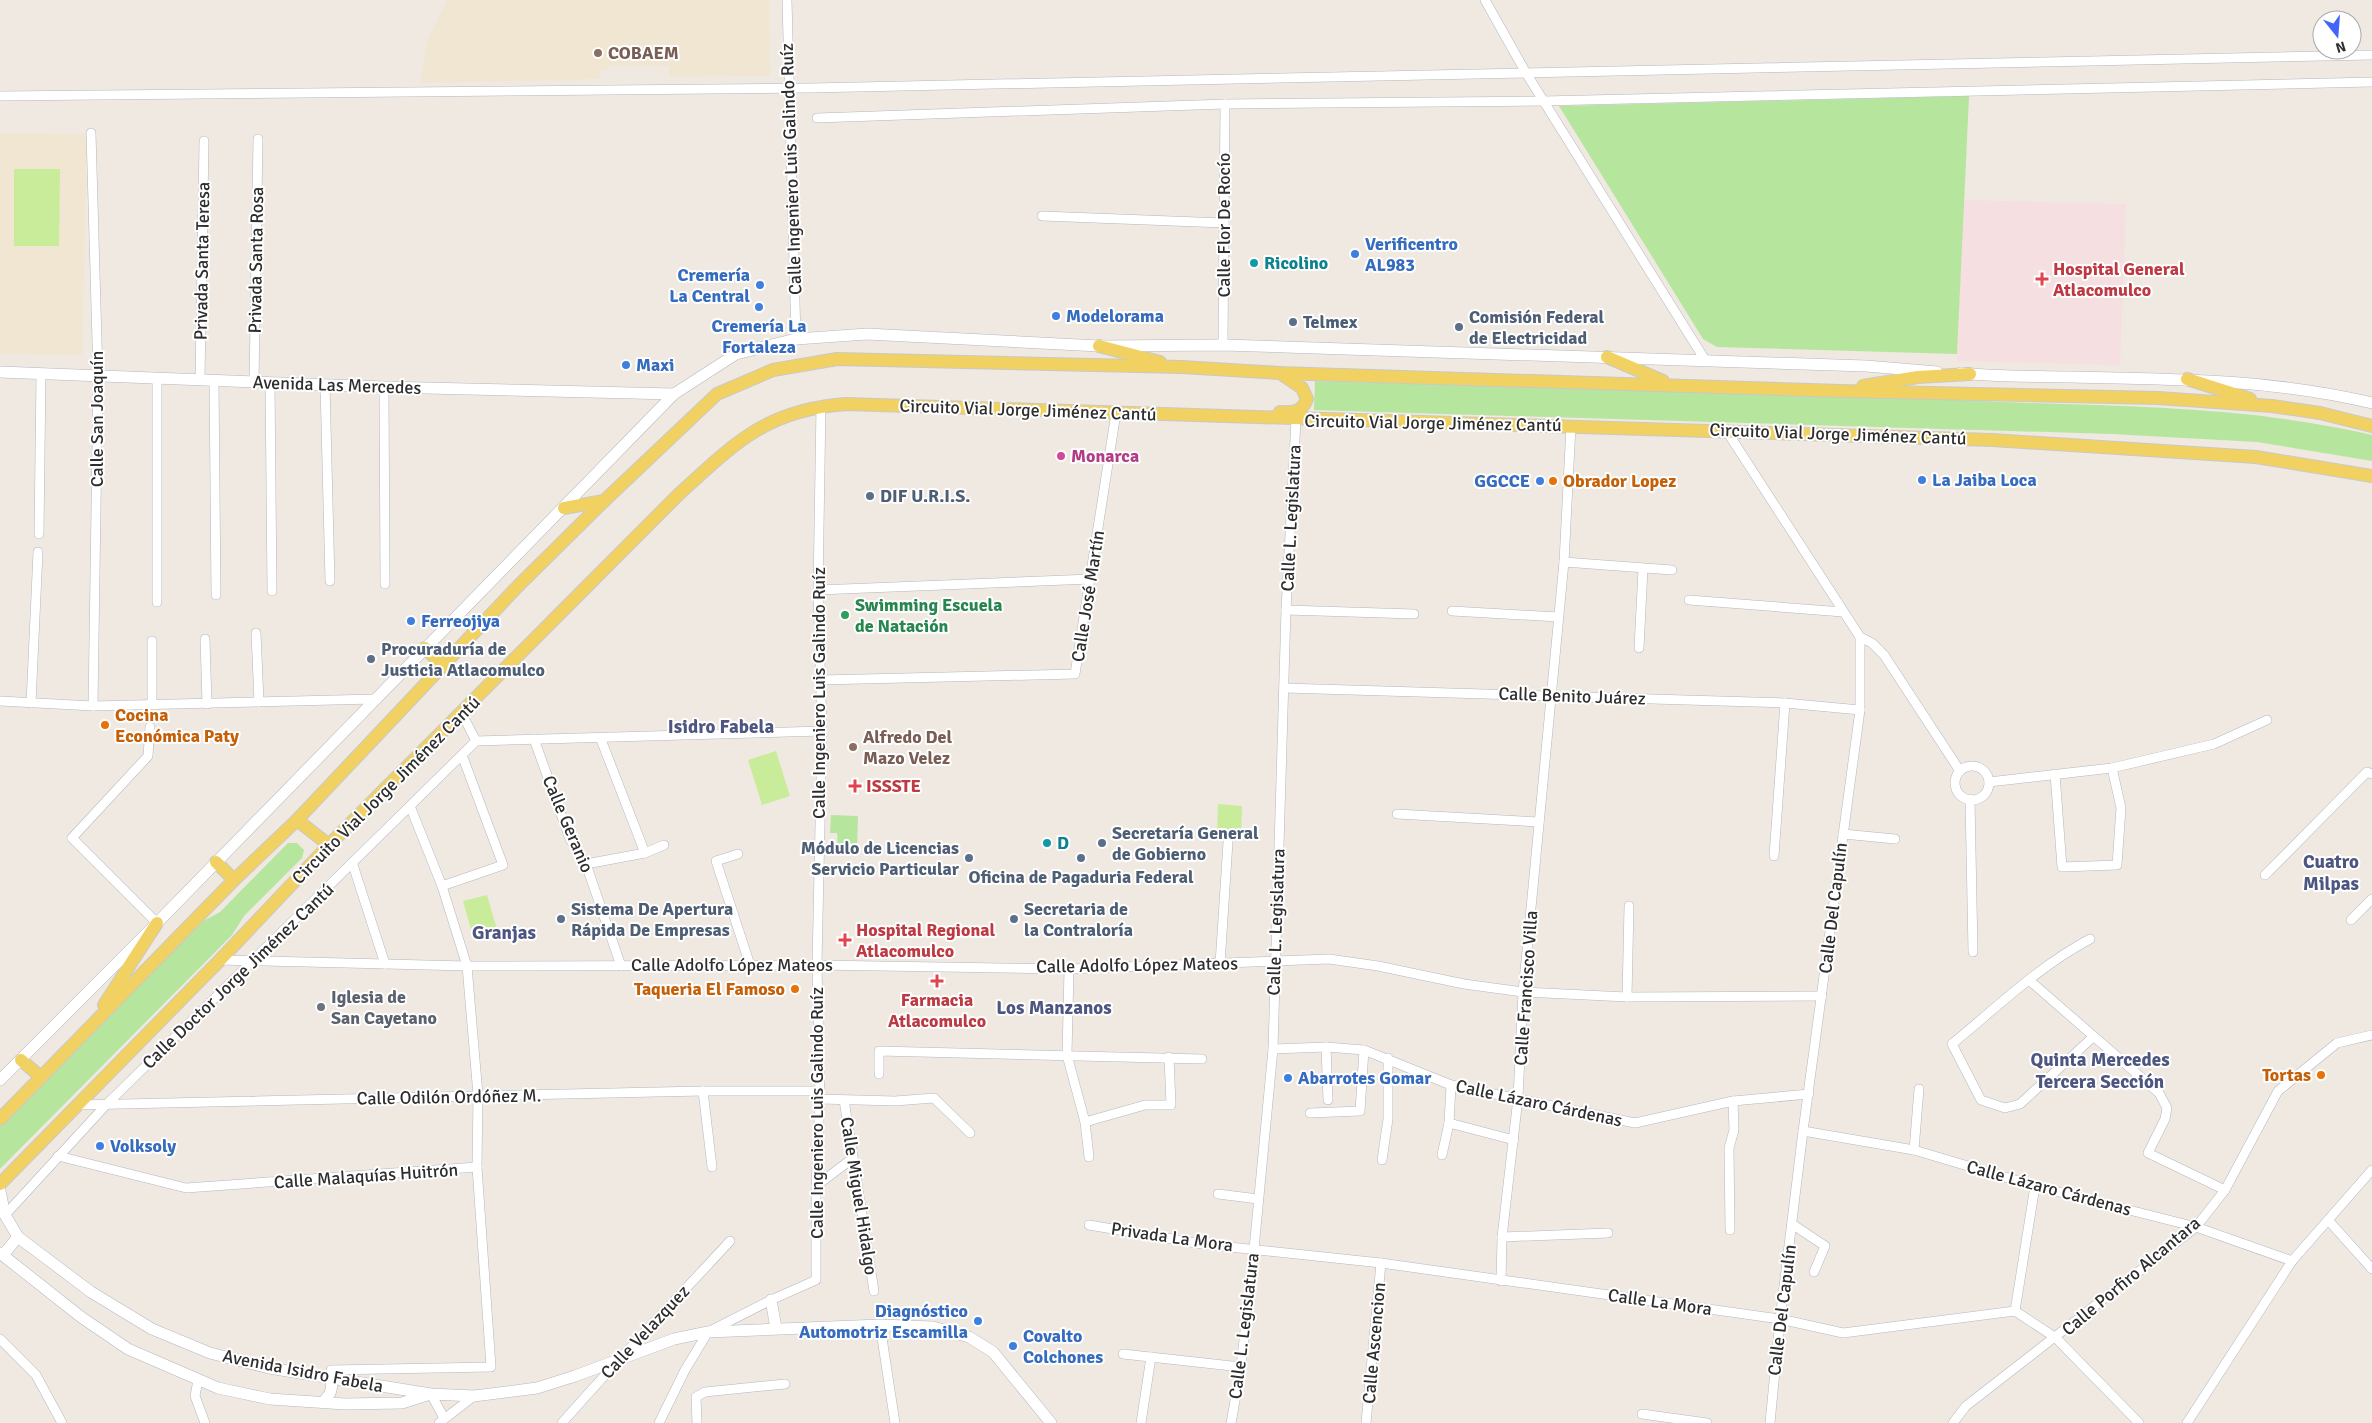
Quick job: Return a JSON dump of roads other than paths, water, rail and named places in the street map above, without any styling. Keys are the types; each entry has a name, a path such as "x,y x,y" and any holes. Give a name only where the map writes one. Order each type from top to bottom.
{"main road":[{"path":"1099,346 1182,367"},
{"path":"1607,357 1670,384"},
{"path":"0,1119 234,880 298,820 444,667 518,586 604,501 717,394 773,370 837,359 1182,367 1280,373 1670,384 1840,391 2158,398 2272,406 2320,413 2372,426"},
{"path":"1176,415 1191,410 1298,411 1305,405 1307,399 1305,393 1294,381 1280,373"},
{"path":"1840,391 1918,377 1970,374"},
{"path":"2187,379 2272,406"},
{"name":"Circuito Vial Jorge Jiménez Cantú","path":"0,1184 220,960 329,845 462,714 678,495 732,446 770,421 795,412 822,406 846,404 1296,420 1726,430 1992,440 2256,456 2372,476"},
{"path":"564,508 604,501"},
{"path":"425,648 444,667"},
{"path":"298,820 329,845"},
{"path":"216,862 234,880"},
{"path":"89,1028 157,923"},
{"path":"21,1060 41,1077"}],"street":[{"name":"Calle Ingeniero Luis Galindo Ruíz","path":"787,0 796,339"},
{"path":"1485,0 1543,101 1705,360"},
{"path":"0,96 788,88 2372,55"},
{"path":"817,118 1225,104 1543,101 2372,82"},
{"name":"Calle Flor De Rocío","path":"1223,345 1225,104"},
{"name":"Calle San Joaquín","path":"91,133 98,376 93,706"},
{"name":"Privada Santa Rosa","path":"254,382 258,139"},
{"name":"Privada Santa Teresa","path":"200,380 204,141"},
{"path":"1042,216 1224,223"},
{"path":"0,1080 157,923 674,394 736,354 796,339 867,334 1099,346 1223,345 1866,366 1970,374 2187,379 2270,386 2346,397 2372,403"},
{"name":"Avenida Las Mercedes","path":"0,372 384,387 674,394"},
{"path":"39,534 41,374"},
{"path":"157,378 157,602"},
{"path":"214,380 216,595"},
{"path":"270,382 272,591"},
{"path":"325,385 330,581"},
{"path":"384,387 385,584"},
{"name":"Calle Ingeniero Luis Galindo Ruíz","path":"708,1332 771,1300 816,1280 816,1186 820,1095 817,965 822,731 818,590 822,406"},
{"name":"Calle José Martín","path":"821,680 1075,674 1116,413"},
{"name":"Calle L. Legislatura","path":"1231,1423 1241,1367 1273,1050 1274,961 1286,610 1296,420"},
{"name":"Calle Francisco Villa","path":"1501,1281 1502,1237 1518,1098 1523,992 1564,562 1571,426"},
{"path":"1726,430 1842,612 1860,636 1872,643 1884,655 1960,771 1956,786 1961,795 1970,799 1984,795 1989,782 1985,772 1976,766 1960,771"},
{"path":"31,702 38,552"},
{"path":"1564,562 1672,570"},
{"path":"1639,648 1643,569"},
{"path":"818,590 1091,579"},
{"path":"1689,600 1842,612"},
{"path":"1286,610 1414,614"},
{"path":"1452,611 1558,617"},
{"path":"256,633 259,702"},
{"name":"Calle Del Capulín","path":"1770,1423 1780,1319 1803,1131 1860,710 1860,636"},
{"path":"205,639 207,704"},
{"path":"152,642 152,705"},
{"name":"Calle Benito Juárez","path":"1284,688 1785,703 1860,710"},
{"path":"0,701 93,706 375,699"},
{"path":"1774,856 1785,703"},
{"path":"462,714 476,741 822,731"},
{"path":"1989,782 2112,768 2214,744 2267,720"},
{"path":"150,727 148,756 72,838 157,923"},
{"path":"600,737 645,853"},
{"name":"Calle Geranio","path":"534,739 570,839 586,864 621,966"},
{"name":"Calle Doctor Jorge Jiménez Cantú","path":"5,1215 106,1106 353,865 476,741"},
{"path":"442,886 503,865 462,755"},
{"path":"2055,774 2062,866 2117,865 2121,808 2112,768"},
{"path":"2265,875 2370,773"},
{"path":"1970,799 1973,952"},
{"name":"Calle Malaquías Huitrón","path":"58,1156 186,1188 477,1167 478,1096 467,966 442,886 410,806"},
{"path":"1397,814 1539,822"},
{"path":"1843,834 1894,839"},
{"path":"1220,964 1228,842"},
{"path":"586,864 645,853 664,845"},
{"path":"738,854 716,861 750,965"},
{"path":"353,865 385,964"},
{"path":"2352,920 2372,899"},
{"path":"1627,997 1629,906"},
{"path":"2090,939 2071,949 2029,980 1952,1044 1981,1100 2006,1108 2020,1104 2093,1037"},
{"name":"Calle Adolfo López Mateos","path":"220,960 467,966 817,965 1069,969 1328,959 1378,966 1464,984 1523,992 1627,997 1822,996"},
{"path":"1069,969 1067,1055 1085,1122 1089,1157"},
{"path":"2029,980 2159,1093 2167,1108 2165,1119 2148,1153 2225,1190"},
{"name":"Calle Porfiro Alcantara","path":"1954,1423 1966,1406 2056,1338 2196,1227 2225,1190 2278,1091 2337,1043 2371,1034"},
{"path":"1326,1047 1328,1100"},
{"name":"Calle Lázaro Cárdenas","path":"1273,1050 1326,1047 1364,1050 1388,1058 1451,1085 1635,1123 1733,1100 1809,1094"},
{"path":"1310,1113 1360,1111 1364,1050"},
{"path":"879,1074 879,1051 1169,1057 1202,1060"},
{"path":"1085,1122 1145,1105 1171,1105 1169,1057"},
{"path":"1382,1160 1388,1119 1388,1058"},
{"path":"1442,1155 1449,1122 1451,1085"},
{"path":"1914,1150 1919,1088"},
{"path":"703,1091 712,1167"},
{"name":"Calle Odilón Ordóñez M.","path":"78,1105 106,1106 703,1091 820,1095 844,1100 895,1101 934,1098 970,1133"},
{"name":"Calle Miguel Hidalgo","path":"844,1100 874,1292"},
{"path":"1730,1230 1730,1148 1734,1130 1733,1100"},
{"path":"1449,1122 1514,1140"},
{"name":"Calle Lázaro Cárdenas","path":"1803,1131 1914,1150 2035,1186 2196,1227 2292,1261"},
{"path":"816,1186 853,1158"},
{"path":"323,1402 330,1396 332,1387 331,1370 491,1367 477,1167"},
{"path":"2187,1423 2292,1261 2372,1170"},
{"path":"2035,1186 2015,1311 2056,1338 2139,1423"},
{"name":"Avenida Isidro Fabela","path":"0,1191 5,1215 18,1237 91,1292 152,1329 210,1353 269,1368 431,1394 474,1396 538,1388 674,1340 708,1332 880,1324 933,1327 969,1337 993,1352 1051,1423"},
{"path":"1218,1194 1258,1199"},
{"path":"2329,1221 2372,1269"},
{"path":"1792,1224 1825,1246 1814,1272"},
{"name":"Privada La Mora","path":"1089,1225 1202,1244 1254,1249"},
{"path":"1502,1237 1608,1233"},
{"path":"2,1254 18,1237"},
{"name":"Calle Velazquez","path":"562,1423 730,1241"},
{"name":"Calle La Mora","path":"1254,1249 1381,1263 1780,1319 1843,1333 2015,1311"},
{"name":"Avenida Isidro Fabela","path":"2,1254 80,1317 128,1349 218,1388 270,1399 323,1402 402,1403 431,1394"},
{"name":"Calle Ascencion","path":"1366,1423 1381,1263"},
{"path":"771,1300 776,1328"},
{"path":"880,1324 895,1423"},
{"path":"659,1423 685,1370 708,1332"},
{"path":"0,1339 36,1375 62,1423"},
{"path":"1123,1354 1241,1367"},
{"path":"1141,1423 1151,1356"},
{"path":"198,1380 195,1396 205,1423"},
{"path":"697,1423 696,1397 705,1392 785,1384"},
{"path":"431,1394 441,1421 474,1396"},
{"path":"1642,1414 1706,1423"}],"place":[{"name":"COBAEM","path":"598,53"},
{"name":"Verificentro AL983","path":"1355,254"},
{"name":"Ricolino","path":"1254,263"},
{"name":"Hospital General Atlacomulco","path":"2042,279"},
{"name":"Cremería La Central","path":"760,285"},
{"name":"Cremería La Fortaleza","path":"759,307"},
{"name":"Modelorama","path":"1056,316"},
{"name":"Telmex","path":"1293,322"},
{"name":"Comisión Federal de Electricidad","path":"1459,327"},
{"name":"Maxi","path":"626,365"},
{"name":"Monarca","path":"1061,456"},
{"name":"La Jaiba Loca","path":"1922,480"},
{"name":"GGCCE","path":"1540,481"},
{"name":"Obrador Lopez","path":"1553,481"},
{"name":"DIF U.R.I.S.","path":"870,496"},
{"name":"Swimming Escuela de Natación","path":"845,615"},
{"name":"Ferreojiya","path":"411,621"},
{"name":"Procuraduría de Justicia Atlacomulco","path":"371,659"},
{"name":"Cocina Económica Paty","path":"105,725"},
{"name":"Alfredo Del Mazo Velez","path":"853,747"},
{"name":"ISSSTE","path":"855,786"},
{"name":"D","path":"1047,843"},
{"name":"Secretaría General de Gobierno","path":"1102,843"},
{"name":"Módulo de Licencias Servicio Particular","path":"969,858"},
{"name":"Oficina de Pagaduria Federal","path":"1081,858"},
{"name":"Sistema De Apertura Rápida De Empresas","path":"561,919"},
{"name":"Secretaria de la Contraloría","path":"1014,919"},
{"name":"Hospital Regional Atlacomulco","path":"845,940"},
{"name":"Farmacia Atlacomulco","path":"937,981"},
{"name":"Taqueria El Famoso","path":"795,989"},
{"name":"Iglesia de San Cayetano","path":"321,1007"},
{"name":"Tortas","path":"2321,1075"},
{"name":"Abarrotes Gomar","path":"1288,1078"},
{"name":"Volksoly","path":"100,1146"},
{"name":"Diagnóstico Automotriz Escamilla","path":"978,1321"},
{"name":"Covalto Colchones","path":"1013,1346"}],"district":[{"name":"Isidro Fabela","path":"721,727"},
{"name":"Cuatro Milpas","path":"2331,873"},
{"name":"Granjas","path":"504,933"},
{"name":"Los Manzanos","path":"1054,1008"},
{"name":"Quinta Mercedes Tercera Sección","path":"2100,1071"}]}
